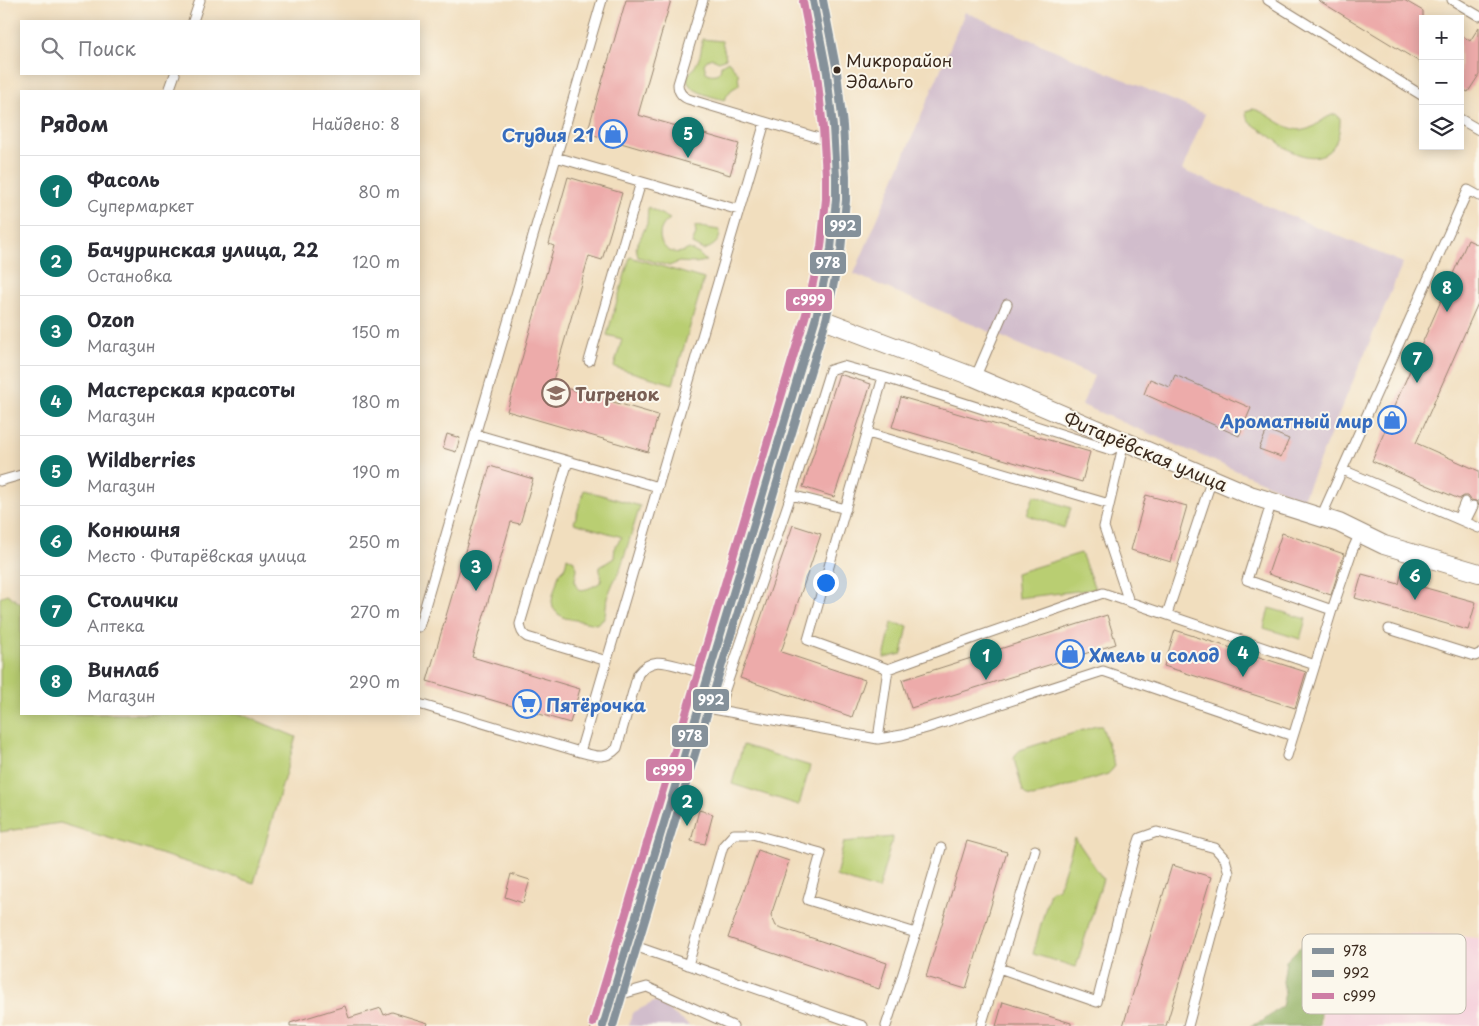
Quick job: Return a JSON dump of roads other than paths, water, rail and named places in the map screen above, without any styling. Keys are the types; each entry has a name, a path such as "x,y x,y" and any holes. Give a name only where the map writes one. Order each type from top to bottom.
{"street":[{"path":"603,1026 628,944 709,708 709,675 816,317 830,249 834,228 836,183 832,105 812,0"},
{"name":"Фитарёвская улица","path":"816,317 974,377 1250,495 1340,523 1384,545 1479,573"}],"lane":[{"path":"193,20 200,0"},
{"path":"420,624 602,0"},
{"path":"703,0 678,84 682,96 834,142"},
{"path":"1268,0 1281,3 1419,93"},
{"path":"1454,0 1479,16"},
{"path":"169,90 175,75"},
{"path":"1464,121 1479,130"},
{"path":"580,752 765,122"},
{"path":"556,156 739,210"},
{"path":"589,360 641,182"},
{"path":"1321,517 1468,190 1479,196"},
{"path":"974,377 1007,304"},
{"path":"1124,442 1110,450 884,377 843,366 830,370 791,495 709,708 878,739 902,736 1103,671 1293,736"},
{"path":"884,377 808,640 888,669 1103,593 1315,665"},
{"path":"868,433 1109,504"},
{"path":"475,434 658,488"},
{"path":"1124,442 1104,527 1129,602"},
{"path":"568,461 520,624 524,635 527,637 607,661"},
{"path":"1343,470 1479,528"},
{"path":"0,481 20,474"},
{"path":"1167,614 1212,479"},
{"path":"791,495 846,509"},
{"path":"1272,501 1247,580 1332,610"},
{"path":"1462,521 1469,504"},
{"path":"1287,756 1332,610 1360,533"},
{"path":"1389,630 1475,656 1479,654"},
{"path":"420,704 598,757 613,752 617,748 638,674 645,667 662,661 709,675"},
{"path":"878,739 888,669"},
{"path":"999,968 1097,1002 1140,838 1157,832 1215,848 1225,859 1229,873 1188,1026"},
{"path":"688,965 723,846 734,834 752,834 821,853 808,900 916,933"},
{"path":"886,1026 941,848"},
{"path":"981,1026 1035,850"},
{"path":"628,944 863,1026"},
{"path":"613,996 647,987 733,1026"}],"place":[{"name":"Микрорайон Эдальго","path":"837,70"},
{"name":"Студия 21","path":"613,134"},
{"name":"Wildberries","path":"688,158"},
{"name":"Винлаб","path":"1447,312"},
{"name":"Столички","path":"1417,383"},
{"name":"Тигренок","path":"556,393"},
{"name":"Ароматный мир","path":"1392,420"},
{"name":"Ozon","path":"476,591"},
{"name":"Конюшня","path":"1415,600"},
{"name":"Хмель и солод","path":"1070,654"},
{"name":"Мастерская красоты","path":"1243,677"},
{"name":"Фасоль","path":"986,680"},
{"name":"Пятёрочка","path":"527,704"},
{"name":"Бачуринская улица, 22","path":"687,826"}]}
